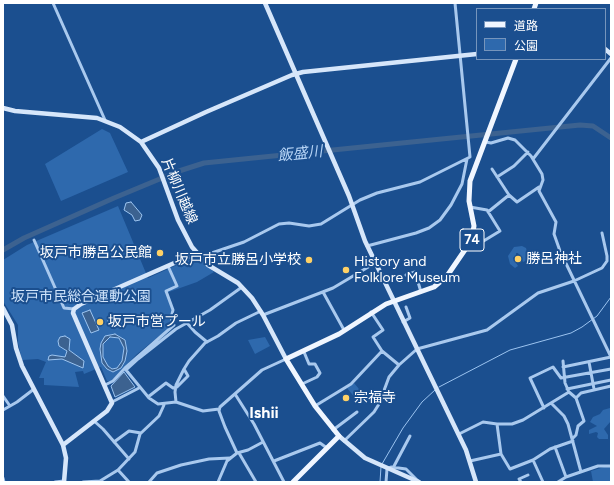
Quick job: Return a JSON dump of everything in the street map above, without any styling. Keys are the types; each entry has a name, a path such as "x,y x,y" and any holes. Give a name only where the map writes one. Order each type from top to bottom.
{"main road":[{"name":"74","path":"286,359 304,352 393,301 421,292 441,283 468,248 474,226 468,194 470,181 516,60"},
{"path":"286,359 315,406 339,436 293,482"}],"street":[{"path":"53,3 105,120"},
{"path":"265,3 352,204 367,246 458,434 470,461 476,482"},
{"path":"367,246 416,233 428,228 440,220 451,205 462,184 467,159 470,156 455,3"},
{"path":"141,142 295,74 312,70 476,54"},
{"path":"533,159 611,58"},
{"name":"片柳川越線","path":"3,108 105,120 120,127 141,142 160,172 178,220 188,240 198,255 216,270 242,287 262,313 286,359"},
{"path":"486,141 490,143 513,139 528,152 543,176 539,187 517,202 510,195 492,169"},
{"path":"497,177 521,161 528,152"},
{"path":"34,240 64,308 74,309 81,304 168,266 198,255 244,242 279,224 289,223 309,226 318,225 352,204 377,193 420,182 467,159"},
{"path":"539,187 542,197 556,222 554,234 562,255 611,357 563,367"},
{"path":"488,212 510,195"},
{"path":"468,248 472,248 500,230 485,209 470,207"},
{"path":"344,441 377,408 387,381 399,365 417,349 487,330 538,293 597,272 607,261 607,251 602,233"},
{"path":"176,402 175,388 177,381 195,353 207,342 236,323 340,285 375,263"},
{"path":"105,385 113,382 174,326 171,318 173,310 166,291 177,286 168,266"},
{"path":"406,275 416,272 421,292"},
{"path":"126,369 168,335 226,299 242,287"},
{"path":"323,292 344,330"},
{"path":"3,308 12,325 16,348 22,366 63,445 66,458 64,481 55,482"},
{"path":"399,313 406,308 410,318 403,322"},
{"path":"63,445 111,407 112,402 73,313 74,309"},
{"path":"372,312 383,330 372,337 382,351 399,365"},
{"path":"187,322 193,331 207,342"},
{"path":"315,406 351,384 382,351"},
{"path":"302,384 317,377 320,373 315,364 309,364 304,352"},
{"path":"126,369 139,388 158,404 164,405 176,402 203,411 220,409 265,368 286,359"},
{"path":"497,424 501,454 510,469 533,460 554,447 572,440 576,435 578,426 584,421 576,398 568,391 564,378 563,360"},
{"path":"588,362 594,389"},
{"path":"544,408 530,378 553,367 560,378 611,369"},
{"path":"175,388 188,376 184,369"},
{"path":"458,434 483,422 497,424 515,423 531,417 552,404 568,391 593,383 611,380"},
{"path":"148,397 166,383 175,388"},
{"path":"576,398 581,393 611,386"},
{"path":"112,402 139,388"},
{"path":"3,410 34,389"},
{"path":"235,394 274,461 284,482"},
{"path":"3,396 10,406"},
{"path":"552,404 564,416 581,472"},
{"path":"83,482 100,481 118,470 135,452 141,433 159,416 164,405"},
{"path":"220,409 225,427 238,453 256,482"},
{"path":"333,430 357,412"},
{"path":"94,421 129,459"},
{"path":"114,442 129,432 141,433"},
{"path":"339,436 362,456 418,482"},
{"path":"393,468 410,436"},
{"path":"218,482 225,464 230,458 263,442"},
{"path":"274,461 320,443 327,448"},
{"path":"554,447 566,477"},
{"path":"470,461 501,454"},
{"path":"149,482 157,473 181,465 209,459 230,458"},
{"path":"533,460 543,482"},
{"path":"558,482 566,477 598,466 611,466"},
{"path":"383,467 406,469 418,482"},
{"path":"383,467 386,482"},
{"path":"118,470 129,482"},
{"path":"520,482 519,479 528,475"},
{"path":"3,478 4,482"}],"green space":[{"path":"102,129 110,133 128,172 61,201 45,164"},
{"name":"坂戸市民総合運動公園","path":"118,206 148,278 197,256 214,272 197,282 166,293 173,310 170,318 173,325 137,354 111,381 107,381 101,367 84,374 83,371 75,372 79,387 44,385 44,378 39,378 46,362 38,359 22,360 18,343 18,325 3,301 3,260 27,245"},
{"path":"522,246 526,248 529,259 523,262 518,253 516,253 513,258 518,266 515,268 510,264 508,256 514,247"},
{"path":"265,337 270,346 255,354 248,340"},
{"path":"354,383 369,401 365,404 360,397 356,399 347,388"},
{"path":"610,408 611,421 604,429 608,435 608,439 599,439 597,437 598,433 596,432 589,434 589,430 597,426 590,422 593,417 600,414 603,410"},
{"path":"604,467 611,467 611,482 593,482 591,471"}],"shaded area":[{"path":"131,202 142,215 140,220 135,221 132,215 124,210 126,203"},
{"path":"90,310 99,330 91,333 82,313"},
{"path":"116,314 119,315 119,325 112,326 109,325 108,318 109,315"},
{"path":"115,334 125,340 127,351 125,361 121,368 113,372 107,369 102,363 100,349 101,343 105,336","holes":["110,337 119,338 124,348 122,361 117,368 112,369 108,366 103,357 103,344"]},
{"path":"65,336 70,339 69,350 84,361 83,368 62,359 48,360 49,356 52,355 65,357 67,351 59,346 58,341 60,337"},
{"path":"124,372 135,387 115,397 111,386"}],"waterway":[{"name":"飯盛川","path":"3,250 24,238 114,198 179,171 204,163 580,125 593,126 611,138"},
{"path":"439,387 510,350 571,333 597,316 611,297"},
{"path":"382,464 403,428 422,402 435,390"},
{"path":"380,482 381,467"}],"place":[{"name":"坂戸市勝呂公民館","path":"160,253"},
{"name":"勝呂神社","path":"518,259"},
{"name":"坂戸市立勝呂小学校","path":"309,260"},
{"name":"History and Folklore Museum","path":"346,270"},
{"name":"坂戸市営プール","path":"100,322"},
{"name":"宗福寺","path":"346,398"}],"district":[{"name":"Ishii","path":"264,413"}]}
